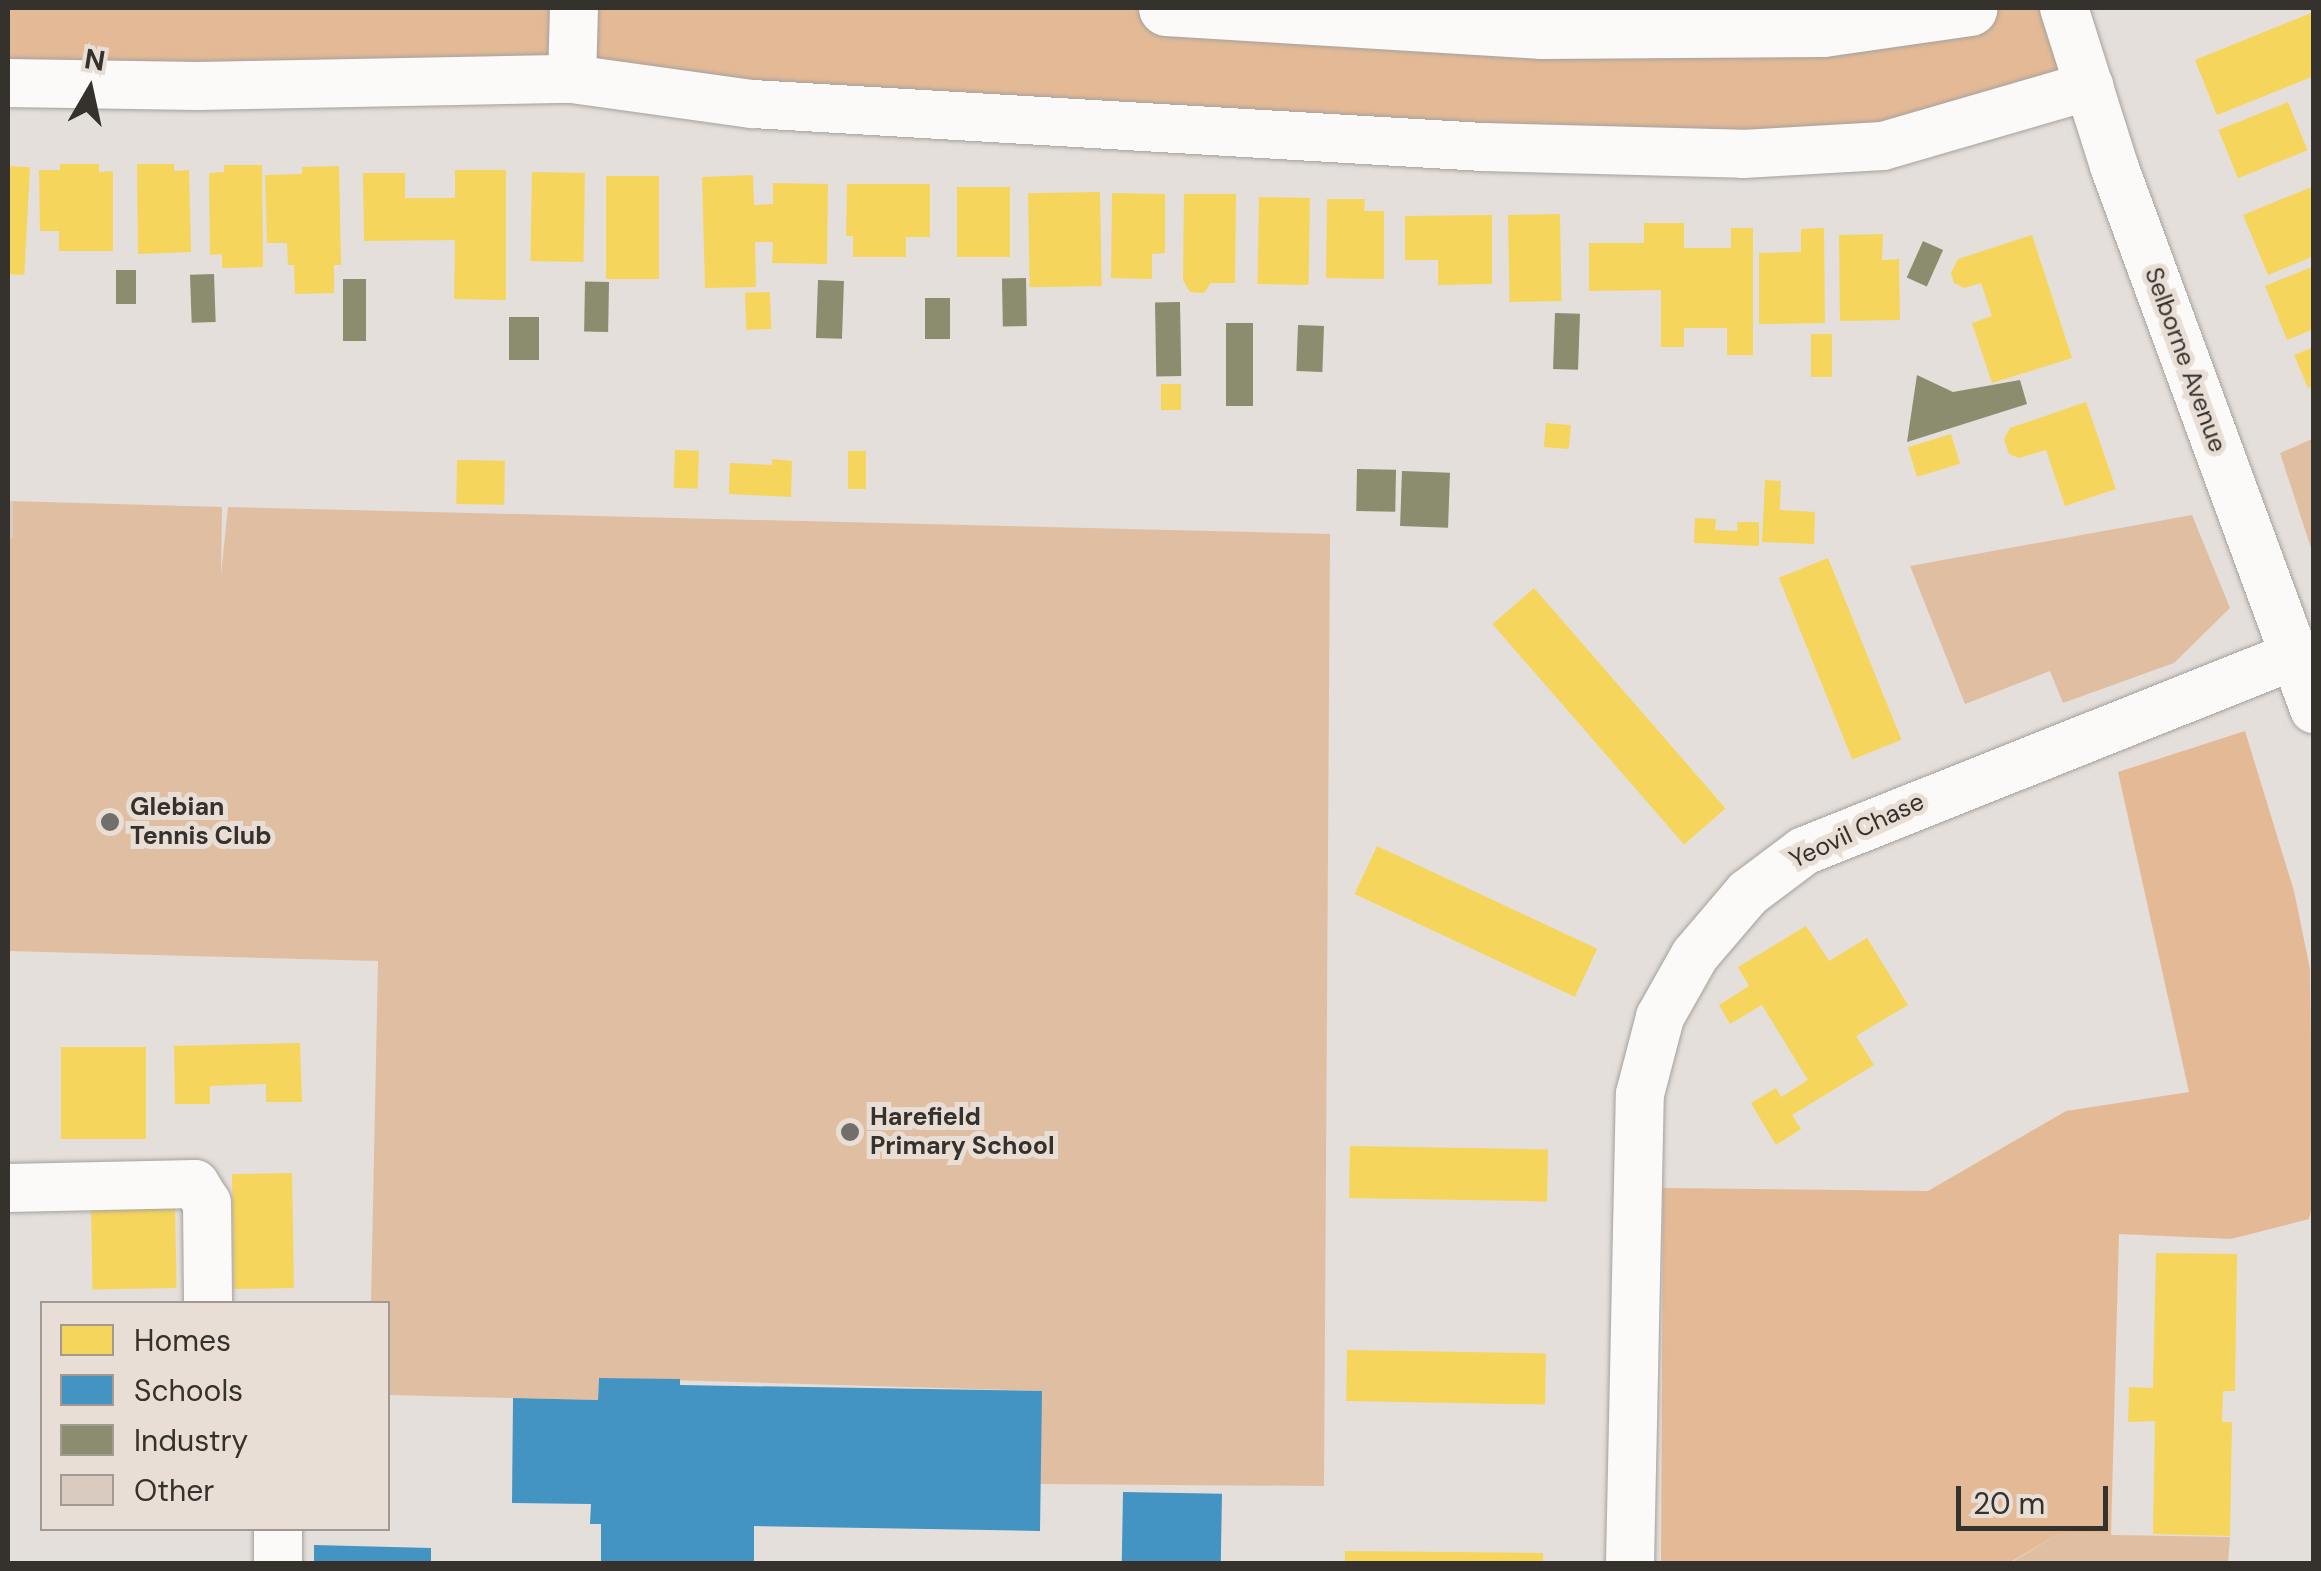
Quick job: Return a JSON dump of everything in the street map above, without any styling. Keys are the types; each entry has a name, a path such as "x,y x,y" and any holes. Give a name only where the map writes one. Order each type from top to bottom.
{"street":[{"path":"572,79 574,8"},
{"path":"1166,8 1542,31 1822,29 1970,8"},
{"name":"Selborne Avenue","path":"2064,8 2314,709"},
{"path":"8,83 198,86 572,79 753,104 1028,122 1483,147 1743,154 1883,146 2089,86"},
{"name":"Yeovil Chase","path":"1630,1564 1640,1094 1646,1059 1669,1000 1695,954 1748,893 1804,851 2293,656"},
{"path":"8,1188 195,1184 207,1202 208,1301"},
{"path":"278,1531 278,1564"}],"shaded area":[{"path":"8,8 2064,8 2089,86 1883,146 753,104 8,83"},
{"path":"2312,439 2314,443 2313,554 2280,453"},
{"name":"Harefield Primary School","path":"8,501 222,507 221,575 228,507 1330,534 1324,1486 1040,1484 1041,1391 599,1378 598,1400 390,1395 390,1301 371,1301 378,961 8,951"},
{"path":"2192,515 2230,608 2174,663 2063,703 2050,671 1965,704 1910,566"},
{"path":"2245,731 2294,891 2310,969 2313,1202 2309,1219 2231,1239 2119,1234 2111,1535 2058,1534 2009,1563 1661,1563 1663,1188 1928,1191 2066,1111 2189,1092 2118,772"},
{"path":"2058,1534 2230,1537 2228,1563 2009,1564"}],"building: Homes":[{"path":"2311,13 2314,76 2217,115 2195,60"},
{"path":"2288,102 2307,150 2238,178 2218,130"},
{"path":"60,164 99,164 99,172 113,171 113,251 59,251 59,231 40,231 39,170 60,170"},
{"path":"137,164 174,164 174,171 189,170 191,252 138,254"},
{"path":"224,165 262,165 263,267 222,268 222,254 210,255 209,173 224,172"},
{"path":"8,166 30,167 24,275 8,274"},
{"path":"339,166 341,265 334,265 334,293 295,294 294,265 288,265 287,243 267,243 265,175 302,174 302,167"},
{"path":"455,170 506,170 506,300 454,299 455,240 364,241 363,173 405,173 405,198 455,198"},
{"path":"532,172 585,173 583,262 530,261"},
{"path":"753,175 754,205 773,204 773,183 828,184 827,264 772,263 773,242 755,242 756,287 705,288 702,177"},
{"path":"606,176 659,176 659,279 606,279"},
{"path":"847,184 930,184 930,237 906,237 906,257 853,257 853,236 846,236"},
{"path":"2314,186 2314,256 2268,275 2243,215"},
{"path":"957,187 1010,187 1010,257 957,257"},
{"path":"1100,192 1102,286 1030,287 1028,193"},
{"path":"1112,193 1165,194 1165,253 1152,254 1152,279 1111,278"},
{"path":"1184,194 1236,194 1235,283 1211,283 1204,293 1190,292 1183,280"},
{"path":"1259,197 1310,198 1308,285 1257,284"},
{"path":"1327,199 1365,199 1364,211 1384,211 1384,279 1326,278"},
{"path":"1560,214 1562,301 1510,302 1508,215"},
{"path":"1492,215 1492,284 1438,285 1438,260 1405,260 1405,216"},
{"path":"1644,223 1684,223 1684,248 1731,248 1731,228 1753,228 1753,355 1727,355 1727,328 1684,328 1684,347 1661,347 1661,290 1589,291 1589,243 1644,243"},
{"path":"1824,228 1825,323 1759,324 1759,253 1801,252 1801,229"},
{"path":"1883,234 1882,260 1899,259 1900,320 1840,321 1839,235"},
{"path":"2032,235 2072,358 1992,383 1972,323 1992,316 1981,283 1964,288 1954,283 1951,273 1958,259"},
{"path":"2314,266 2314,329 2287,340 2265,286"},
{"path":"770,292 771,329 746,330 745,293"},
{"path":"1811,334 1832,334 1832,377 1811,377"},
{"path":"2314,347 2314,385 2308,388 2294,355"},
{"path":"1161,384 1181,384 1181,410 1161,410"},
{"path":"2086,402 2116,489 2065,506 2046,450 2019,458 2009,454 2004,439 2010,428"},
{"path":"1546,423 1571,425 1569,449 1544,447"},
{"path":"1951,434 1960,464 1917,477 1908,447"},
{"path":"675,450 699,451 698,489 674,488"},
{"path":"848,451 866,451 866,489 848,489"},
{"path":"772,459 792,461 791,497 729,494 730,463 772,465"},
{"path":"457,460 505,461 504,505 456,504"},
{"path":"1765,480 1781,481 1780,510 1815,512 1814,544 1762,542"},
{"path":"1695,518 1716,519 1715,530 1738,531 1737,522 1759,522 1759,546 1694,543"},
{"path":"1828,558 1901,740 1852,760 1779,578"},
{"path":"1534,588 1726,808 1684,844 1492,624"},
{"path":"1377,846 1597,949 1575,997 1355,894"},
{"path":"1806,926 1829,961 1867,938 1908,1005 1856,1036 1874,1065 1792,1115 1801,1129 1776,1145 1751,1103 1776,1088 1781,1097 1808,1080 1762,1005 1730,1024 1719,1005 1749,986 1738,967"},
{"path":"300,1043 302,1102 266,1102 266,1084 210,1086 210,1104 175,1104 174,1046"},
{"path":"61,1047 146,1047 146,1139 61,1139"},
{"path":"1350,1146 1548,1149 1547,1201 1349,1198"},
{"path":"292,1173 294,1288 234,1289 232,1174"},
{"path":"175,1203 176,1288 92,1289 91,1204"},
{"path":"2156,1253 2237,1254 2235,1391 2223,1391 2222,1422 2232,1422 2230,1536 2153,1534 2155,1421 2128,1422 2129,1387 2153,1388"},
{"path":"1347,1350 1546,1353 1545,1404 1346,1401"},
{"path":"1345,1551 1543,1553 1543,1564 1345,1564"}],"building: Schools":[{"path":"599,1378 680,1379 680,1385 1042,1391 1040,1531 754,1526 754,1564 601,1564 601,1524 590,1524 591,1504 512,1503 513,1398 598,1400"},
{"path":"1123,1492 1222,1494 1221,1564 1122,1564"},
{"path":"314,1545 431,1548 431,1564 314,1564"}],"building: Industry":[{"path":"1923,241 1943,250 1927,286 1907,278"},
{"path":"116,270 136,270 136,304 116,304"},
{"path":"214,274 216,322 192,323 190,275"},
{"path":"1002,278 1026,278 1027,326 1003,326"},
{"path":"343,279 366,279 366,341 343,341"},
{"path":"818,280 844,281 842,339 816,338"},
{"path":"585,282 609,282 608,332 584,332"},
{"path":"925,298 950,298 950,339 925,339"},
{"path":"1155,302 1180,302 1181,376 1156,376"},
{"path":"1555,313 1580,314 1578,370 1553,369"},
{"path":"509,317 539,317 539,360 509,360"},
{"path":"1226,323 1253,323 1253,406 1226,406"},
{"path":"1298,325 1324,326 1322,372 1296,371"},
{"path":"1917,375 1953,392 2020,380 2027,404 1907,442"},
{"path":"1357,469 1396,470 1395,512 1356,511"},
{"path":"1402,471 1450,473 1448,528 1400,526"}],"building: Other":[{"path":"8,501 13,501 13,539 8,539"}],"place":[{"name":"Glebian Tennis Club","path":"110,822"},
{"name":"Harefield Primary School","path":"850,1132"}]}
